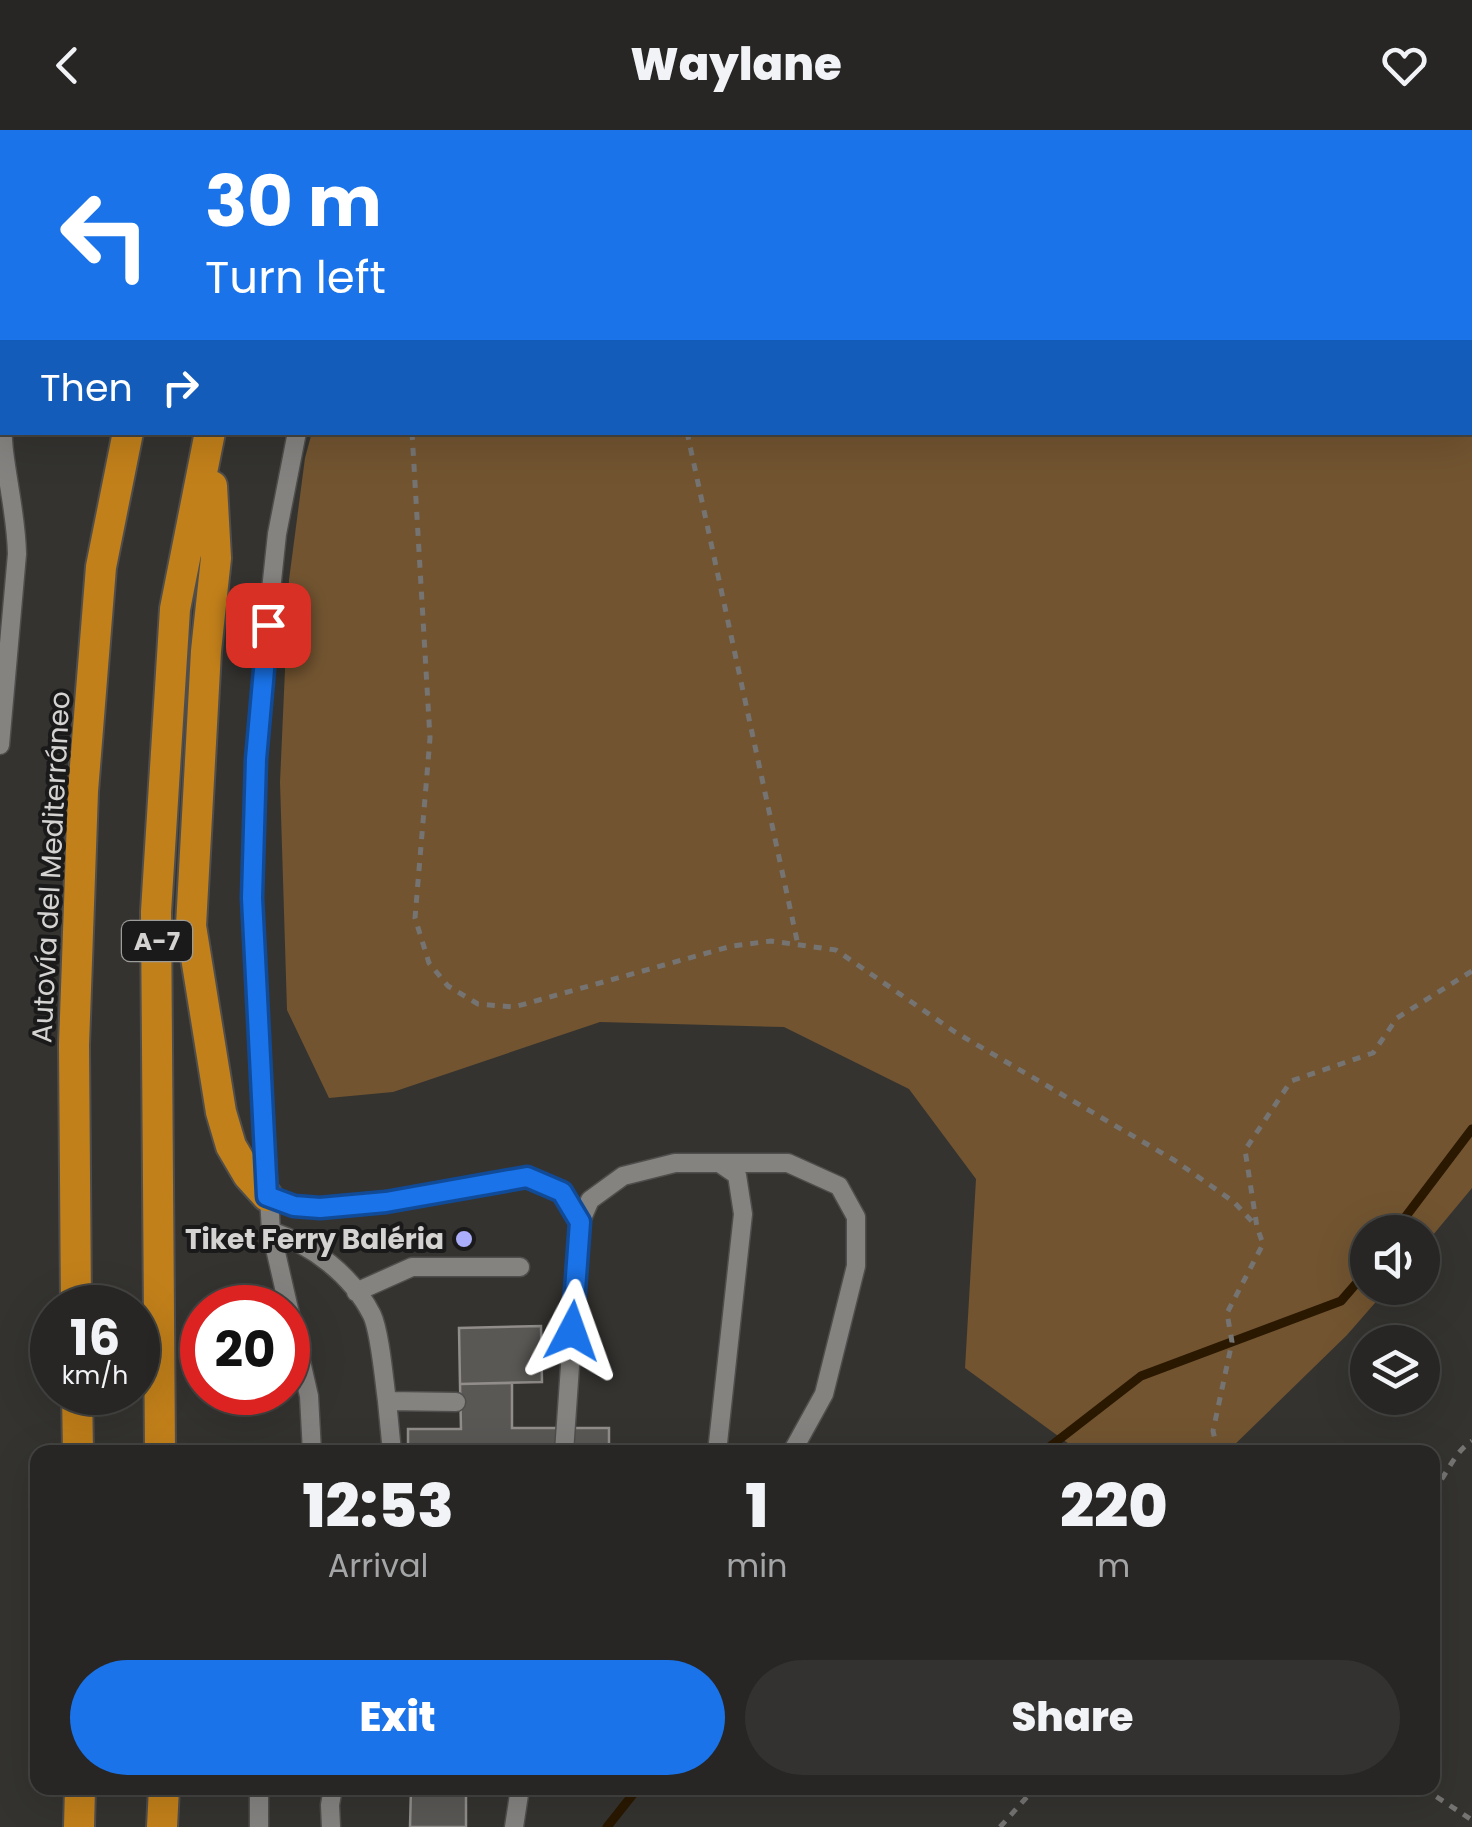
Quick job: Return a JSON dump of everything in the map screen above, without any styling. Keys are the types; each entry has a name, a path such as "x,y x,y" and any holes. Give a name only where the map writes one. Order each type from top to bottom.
{"highway":[{"name":"Autovía del Mediterráneo","path":"76,1285 74,1045 83,791 102,567 127,435"},
{"path":"210,435 216,558 206,651 191,926 220,1112 231,1146 248,1175 267,1196"},
{"name":"A-7","path":"160,1445 156,912 175,610 210,435"},
{"path":"77,1415 78,1445"},
{"path":"79,1827 80,1795"},
{"path":"162,1827 164,1795"}],"lane":[{"path":"0,745 7,588 16,532 2,464 1,435"},
{"path":"296,435 277,534 256,759 252,898 267,1196 271,1231 309,1396 312,1445"},
{"path":"564,1445 580,1222 590,1200 623,1176 674,1163 788,1163 839,1186 856,1217 856,1266 824,1394 796,1445"},
{"path":"719,1445 743,1214 737,1175 720,1163"},
{"path":"267,1196 294,1206 320,1208 386,1202 527,1177 562,1192 580,1222"},
{"path":"271,1231 291,1238 342,1272 373,1317 391,1445"},
{"path":"356,1292 412,1268 520,1267"},
{"path":"387,1401 456,1402"},
{"path":"259,1795 259,1827"},
{"path":"331,1827 332,1795"},
{"path":"514,1827 519,1795"}],"path":[{"path":"412,435 430,738 415,918 429,963 448,986 478,1004 514,1008 732,946 771,941 836,950 955,1032 1174,1160 1234,1202 1258,1227"},
{"path":"688,435 798,945"},
{"path":"1216,1445 1213,1431 1232,1342 1227,1313 1263,1244 1244,1150 1290,1081 1373,1052 1397,1018 1472,971"},
{"path":"1440,1483 1459,1450 1472,1441"},
{"path":"1000,1827 1029,1795"},
{"path":"1434,1795 1472,1820"}],"shaded area":[{"path":"311,435 1472,435 1472,1188 1440,1227 1440,1215 1350,1215 1350,1305 1373,1305 1234,1445 1070,1445 965,1368 976,1179 909,1089 784,1027 600,1022 393,1092 329,1098 287,1010 280,782 289,580"}],"building":[{"path":"541,1326 542,1382 460,1384 459,1328"},
{"path":"512,1383 512,1428 609,1428 609,1445 408,1445 408,1429 461,1429 460,1384"},
{"path":"411,1795 466,1795 466,1827 410,1827"}],"waterway":[{"path":"1407,1215 1472,1129"},
{"path":"1052,1445 1141,1376 1341,1301 1350,1291"},
{"path":"607,1827 632,1795"}],"place":[{"name":"Tiket Ferry Baléria","path":"464,1239"}],"route":[{"path":"268,625 256,759 252,898 267,1196 294,1206 320,1208 386,1202 527,1177 562,1192 580,1222 572,1331"}]}
